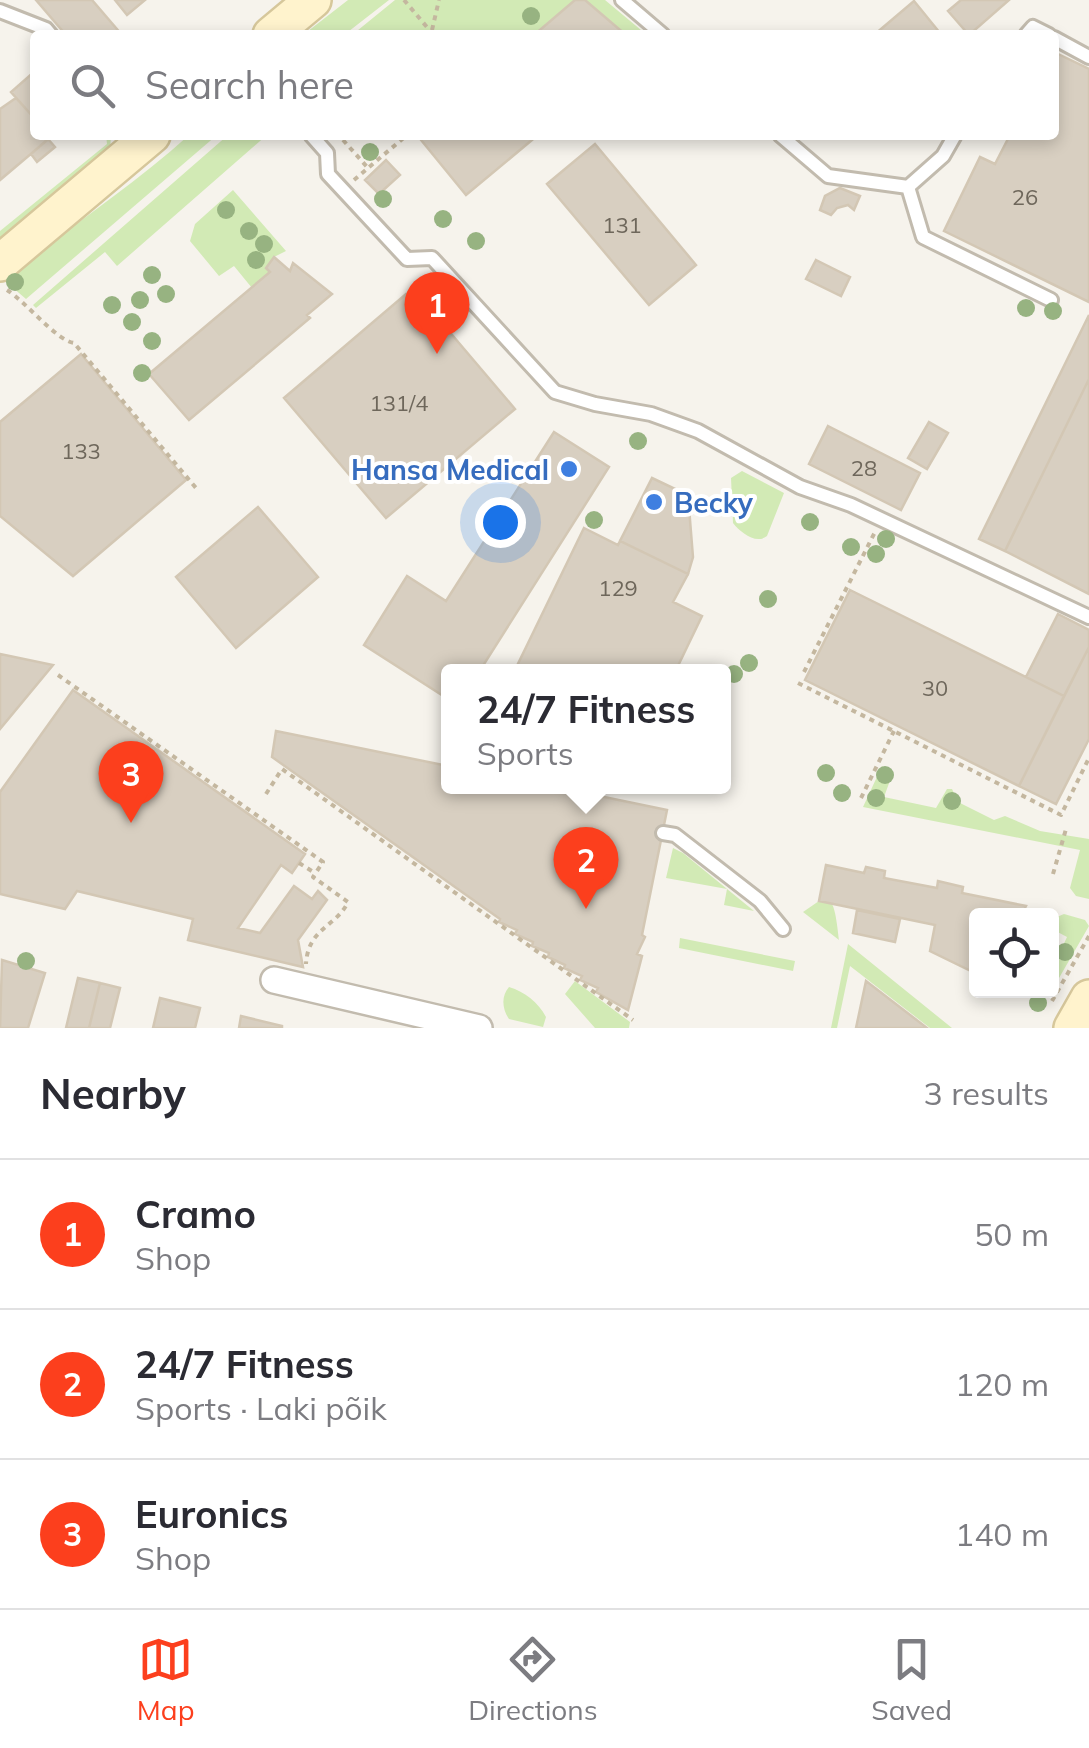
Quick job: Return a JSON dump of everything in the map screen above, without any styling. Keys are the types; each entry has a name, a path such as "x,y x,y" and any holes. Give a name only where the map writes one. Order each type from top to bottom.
{"main road":[{"path":"277,30 313,0"},
{"path":"0,263 143,140"}],"street":[{"path":"274,980 479,1028"}],"lane":[{"path":"622,0 657,30"},
{"path":"0,11 47,30"},
{"path":"1059,40 1089,56"},
{"path":"316,140 327,153 328,174 407,259 432,258 554,392 652,414 682,425 800,487 882,519 1089,617"},
{"path":"786,140 828,176 908,188"},
{"path":"908,188 943,156 952,140"},
{"path":"908,188 923,236 1051,300"},
{"path":"663,833 675,835 760,901 783,929"}],"path":[{"path":"404,0 429,30"},
{"path":"433,30 440,0"},
{"path":"343,140 368,168"},
{"path":"343,190 400,140"},
{"path":"0,284 28,304 63,341 74,343 196,488"},
{"path":"804,672 882,519"},
{"path":"58,675 322,862 313,877 348,902 312,941 304,971"},
{"path":"798,683 1062,815 1089,758"},
{"path":"861,798 894,731"},
{"path":"266,794 282,769 633,1020"},
{"path":"1053,874 1066,830"},
{"path":"299,863 316,873"},
{"path":"1068,1008 1089,936"}],"green space":[{"path":"348,0 389,0 350,30 309,30"},
{"path":"395,0 575,0 540,30 358,30"},
{"path":"585,0 605,0 641,30 620,30"},
{"path":"107,140 111,140 110,152 0,246 0,231 107,144"},
{"path":"183,140 211,140 26,299 5,281 50,244"},
{"path":"222,140 261,140 117,266 105,252 36,308 33,305"},
{"path":"233,190 286,251 274,257 266,268 270,272 252,288 234,266 219,276 190,241 195,224"},
{"path":"742,471 784,493 763,538 748,536 733,523 731,478"},
{"path":"882,766 892,775 884,797 936,808 947,789 952,789 958,802 994,820 1005,816 1040,831 1089,839 1089,899 1076,896 1070,888 1080,850 863,807"},
{"path":"673,848 683,853 754,911 724,905 727,889 666,878"},
{"path":"819,901 832,904 839,940 803,912"},
{"path":"1059,916 1085,920 1089,926 1059,978 1059,954 1067,937 1059,933"},
{"path":"680,938 795,961 793,971 679,948"},
{"path":"848,944 952,1028 930,1028 850,966 837,1028 831,1028"},
{"path":"575,981 630,1022 629,1028 595,1028 565,994"},
{"path":"509,987 539,1007 546,1017 543,1027 509,1019 503,1003"}],"building":[{"path":"36,0 92,0 118,30 62,30"},
{"path":"115,0 145,0 127,15"},
{"path":"575,0 585,0 620,30 540,30"},
{"path":"961,0 1009,0 975,30 965,30 948,11"},
{"path":"914,1 938,30 880,30"},
{"path":"1059,54 1089,69 1089,302 944,231 980,157 995,164 1007,140 1059,140"},
{"path":"30,75 30,113 11,92"},
{"path":"16,98 30,113 30,140 47,140 0,180 0,109"},
{"path":"47,140 55,147 37,162 31,154"},
{"path":"421,140 532,140 466,195"},
{"path":"595,144 696,265 649,305 547,184"},
{"path":"386,160 400,175 379,194 365,180"},
{"path":"840,188 860,196 854,210 848,205 831,215 820,210 825,196"},
{"path":"274,257 290,271 293,263 332,294 307,315 310,318 189,420 149,374 270,272 266,268"},
{"path":"816,260 850,277 841,296 806,279"},
{"path":"406,294 418,309 425,303 515,409 386,518 284,398"},
{"path":"1089,315 1089,379 1005,551 979,539"},
{"path":"81,354 186,480 73,576 0,516 0,422"},
{"path":"1089,379 1089,594 1005,551"},
{"path":"929,422 948,433 927,469 908,458"},
{"path":"828,426 920,473 901,510 809,464"},
{"path":"554,432 609,467 484,664 441,664 441,694 364,645 407,576 446,601"},
{"path":"652,478 688,495 693,557 688,574 620,541"},
{"path":"258,507 318,577 236,648 176,577"},
{"path":"584,528 688,574 673,602 702,616 679,664 518,664"},
{"path":"850,590 1064,696 1019,786 805,680"},
{"path":"1058,614 1089,630 1089,647 1064,696 1026,677"},
{"path":"1089,647 1089,739 1056,804 1019,786"},
{"path":"0,654 53,665 0,729"},
{"path":"73,690 305,854 292,873 281,865 238,928 260,933 294,886 312,899 318,891 327,900 298,940 303,967 188,940 193,919 77,891 65,909 0,894 0,792"},
{"path":"276,731 441,765 441,794 590,794 667,810 642,935 645,937 637,954 642,956 628,1010 596,992 598,988 580,980 582,976 515,934 517,930 499,922 500,919 272,757"},
{"path":"826,865 864,873 866,867 885,871 884,878 937,888 938,881 963,887 962,893 1026,906 969,908 969,970 930,951 935,925 819,901"},
{"path":"857,910 900,919 895,942 853,933"},
{"path":"2,960 45,973 28,1028 0,1028"},
{"path":"78,978 100,983 89,1028 66,1028"},
{"path":"866,981 927,1028 856,1028"},
{"path":"100,983 120,988 110,1028 89,1028"},
{"path":"160,998 200,1008 195,1028 153,1028"},
{"path":"241,1016 282,1026 282,1028 239,1028"}],"place":[{"name":"Cramo","path":"437,354"},
{"name":"Hansa Medical","path":"569,469"},
{"name":"Becky","path":"654,502"},
{"name":"Euronics","path":"131,823"},
{"name":"24/7 Fitness","path":"586,909"}]}
